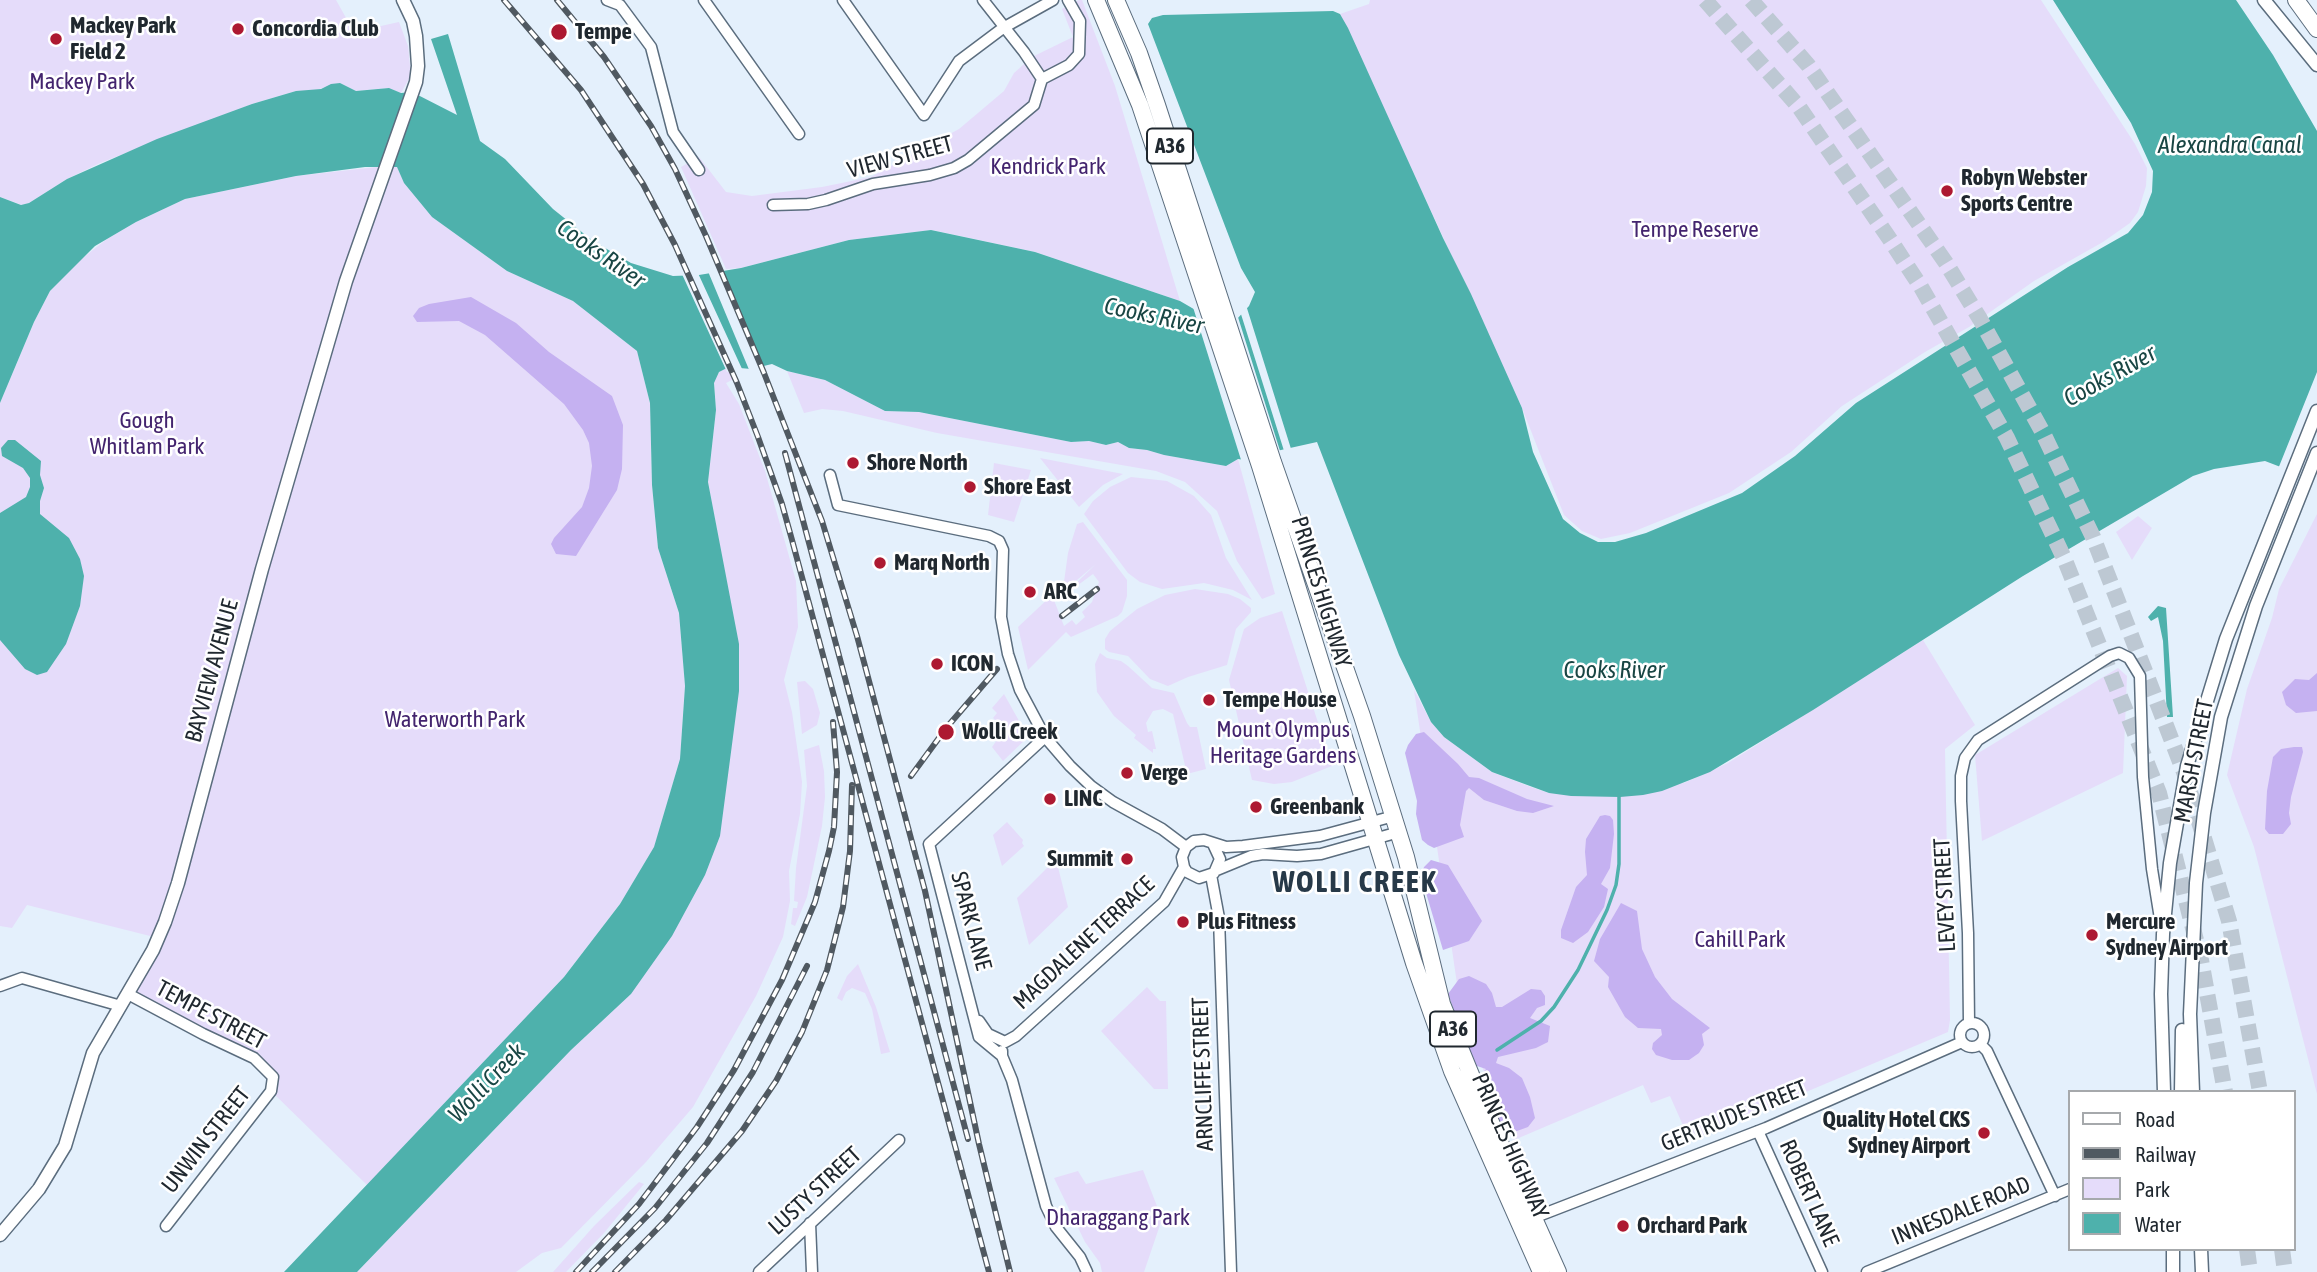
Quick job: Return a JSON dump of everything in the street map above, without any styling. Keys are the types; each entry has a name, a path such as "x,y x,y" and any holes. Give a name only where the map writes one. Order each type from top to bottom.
{"highway":[{"name":"PRINCES HIGHWAY","path":"1099,0 1210,296 1267,464 1362,716 1397,824 1442,1004 1525,1221 1541,1272"},
{"name":"PRINCES HIGHWAY","path":"1116,0 1139,53 1210,296"},
{"path":"2297,0 2317,22"},
{"path":"2297,0 2317,29"},
{"name":"PRINCES HIGHWAY","path":"1267,464 1371,830 1452,1071 1525,1221 1558,1272"}],"main road":[{"name":"BAYVIEW AVENUE","path":"0,1235 38,1189 65,1146 93,1053 159,938 178,883 293,460 346,281 412,92 418,66 417,44 413,21 403,0"},
{"path":"2264,0 2317,65"},
{"name":"MARSH STREET","path":"2164,1090 2161,994 2163,934 2170,863 2187,766 2226,639 2317,411"},
{"name":"MARSH STREET","path":"2193,1090 2190,975 2196,883 2221,717 2243,642 2317,453"},
{"path":"2181,1090 2183,1015 2190,975"},
{"path":"2173,1251 2173,1272"},
{"path":"2201,1251 2202,1272"}],"street":[{"path":"607,0 624,2 651,47 673,132 699,170"},
{"path":"704,0 799,134"},
{"path":"843,0 924,116 959,61 1003,29 1053,0"},
{"path":"983,0 1042,79 1069,65 1079,54 1080,21 1068,0"},
{"name":"VIEW STREET","path":"773,205 808,204 873,184 930,175 960,165 1034,105 1042,79"},
{"path":"830,475 838,505 989,536 999,541 1003,550 1000,599 1003,634 1020,690 1045,737 1070,766 1101,794 1162,829 1186,847"},
{"name":"MARSH STREET","path":"1963,765 1969,750 1978,740 2110,656 2119,653 2129,658 2140,676 2143,777 2152,869 2163,934"},
{"name":"SPARK LANE","path":"1002,1056 979,1037 929,844 1045,737"},
{"name":"LEVEY STREET","path":"1963,765 1961,801 1968,933 1969,1023"},
{"path":"1397,824 1371,830 1234,847 1199,840 1186,847 1182,857 1187,872 1199,878 1251,856 1321,854 1371,830 1397,824"},
{"path":"1213,844 1220,859 1214,872"},
{"name":"MAGDALENE TERRACE","path":"1005,1042 1023,1029 1164,902 1184,867"},
{"name":"ARNCLIFFE STREET","path":"1214,872 1219,918 1231,1272"},
{"name":"TEMPE STREET","path":"0,986 22,978 124,1000 254,1058 273,1077"},
{"name":"SPARK LANE","path":"972,1008 984,1031 1005,1042"},
{"path":"1969,1023 1979,1024 1983,1029 1984,1035 1980,1044 1971,1046 1962,1042 1961,1030 1969,1023"},
{"path":"1005,1042 1002,1056 1012,1080 1050,1216 1080,1256 1087,1272"},
{"name":"GERTRUDE STREET","path":"1525,1221 1758,1131 1962,1042"},
{"path":"1980,1044 1987,1051 2055,1196"},
{"name":"UNWIN STREET","path":"166,1226 271,1091 273,1077"},
{"name":"ROBERT LANE","path":"1758,1131 1822,1272"},
{"name":"LUSTY STREET","path":"759,1272 899,1140"},
{"name":"INNESDALE ROAD","path":"1867,1272 2068,1190"},
{"path":"810,1223 812,1272"}],"green space":[{"name":"Mackey Park","path":"0,0 336,0 354,32 399,22 408,46 411,75 401,93 388,88 356,91 340,83 309,92 296,91 252,104 100,163 22,205 0,197"},
{"name":"Kendrick Park","path":"1082,0 1115,86 1180,301 1035,252 932,230 849,240 741,268 726,269 681,167 699,157 726,192 752,196 822,187 871,177 959,129 1004,91 1014,73 1032,57 1073,37 1062,9"},
{"name":"Tempe Reserve","path":"1370,0 2041,0 2135,144 2147,168 2146,186 2138,212 2130,223 2103,242 2034,281 1969,327 1842,406 1791,452 1729,493 1630,533 1601,539 1582,531 1564,515 1522,408 1340,14 1369,4"},
{"name":"Waterworth Park","path":"397,167 404,183 432,217 507,271 573,301 637,351 650,403 652,485 658,548 679,613 685,686 680,759 654,848 620,904 564,977 367,1185 271,1091 273,1077 254,1058 124,1000 158,938 27,905 12,928 0,926 0,403 50,291 75,264 107,239 185,199 296,176"},
{"path":"729,367 734,379 726,383 739,404 765,471 796,581 798,627 784,680 792,712 802,782 800,814 789,871 790,901 783,937 756,996 693,1107 646,1162 561,1248 542,1253 516,1272 357,1272 571,1050 631,994 722,558 708,482 716,410 714,382 719,372"},
{"path":"787,371 825,380 885,411 919,412 1071,442 1089,441 1106,445 1118,442 1129,448 1226,466 1238,459 1275,594 1262,599 1237,561 1217,511 1185,482 1156,471 937,433 843,411 822,409 804,413"},
{"path":"1040,458 1123,474 1103,485 1079,507"},
{"path":"994,463 1031,470 1014,522 988,515"},
{"path":"1131,477 1167,481 1194,496 1211,515 1226,558 1252,600 1233,590 1204,583 1162,589 1140,582 1128,573 1084,514 1093,501 1110,487"},
{"path":"2317,514 2317,1094 2254,847 2227,775 2247,689 2272,618 2279,589"},
{"path":"2138,516 2152,528 2132,560 2116,532"},
{"path":"1083,522 1127,580 1127,596 1122,612 1071,637 1066,632 1028,670 1018,627 1052,595 1064,626 1072,620 1076,625 1085,617 1082,612 1092,602 1099,582 1093,574 1074,588 1073,586 1096,564 1064,591 1063,589 1068,553 1077,524"},
{"path":"1195,589 1228,594 1251,608 1251,612 1236,629 1227,665 1168,686 1150,679 1128,656 1105,649 1105,639 1110,631 1137,609 1165,595"},
{"name":"Mount Olympus Heritage Gardens","path":"1282,611 1332,766 1292,782 1274,784 1252,780 1229,680 1244,629 1260,618"},
{"name":"Cahill Park","path":"1923,640 1975,725 1945,749 1950,1020 1948,1032 1690,1141 1670,1096 1651,1103 1643,1085 1514,1140 1472,1044 1461,1011 1414,690 1431,722 1444,737 1492,772 1531,787 1549,793 1684,783 1728,763"},
{"path":"1100,653 1107,658 1121,661 1152,688 1174,693 1187,723 1190,727 1197,727 1206,769 1187,774 1173,714 1163,709 1153,711 1146,723 1148,732 1152,731 1156,749 1153,749 1153,753 1134,738 1136,735 1114,716 1097,692 1095,664"},
{"path":"2118,668 2127,676 2123,773 1982,841 1975,755"},
{"path":"805,681 813,689 820,713 817,725 802,734 797,682"},
{"path":"1004,694 1028,737 1003,761 992,747 1004,730 993,718 997,713 992,708"},
{"path":"819,745 825,797 822,826 807,897 795,926 791,924 793,908 797,908 798,902 794,901 796,868 807,786 804,750"},
{"path":"1007,822 1023,840 1024,846 1002,866 993,835"},
{"path":"1056,859 1068,907 1029,945 1017,898"},
{"path":"858,964 876,1007 890,1052 881,1054 872,1009 865,993 852,988 846,992 842,1001 837,998 847,976"},
{"path":"1147,987 1160,1001 1166,1001 1168,1089 1154,1089 1101,1031"},
{"name":"Dharaggang Park","path":"1143,1170 1162,1219 1144,1272 1102,1272 1100,1263 1085,1242 1054,1178 1078,1171 1086,1184"},
{"path":"639,1182 644,1184 604,1233 566,1272 553,1272 594,1226"}],"shaded area":[{"path":"471,297 516,323 549,352 612,396 623,425 622,469 617,490 576,556 556,554 551,544 582,507 589,488 592,466 589,443 583,430 564,404 485,335 459,321 417,322 413,316 419,308 429,304"},
{"path":"2317,673 2317,711 2296,713 2286,705 2282,692 2295,679 2309,680"},
{"path":"1424,732 1469,777 1479,778 1527,799 1554,806 1533,813 1517,811 1484,800 1469,788 1466,791 1460,825 1464,837 1434,848 1428,845 1422,840 1416,814 1417,801 1405,753 1416,734"},
{"path":"2302,747 2303,752 2291,797 2291,824 2283,834 2269,834 2265,829 2267,791 2273,757 2281,749"},
{"path":"1605,815 1613,820 1614,834 1610,868 1601,884 1608,889 1604,907 1588,932 1573,943 1561,938 1561,930 1576,887 1587,875 1586,839 1600,816"},
{"path":"1431,860 1448,865 1482,921 1469,941 1443,950 1421,876 1424,867"},
{"path":"1621,903 1637,911 1642,949 1655,977 1672,999 1710,1028 1702,1034 1704,1045 1699,1053 1689,1060 1672,1060 1656,1055 1652,1049 1653,1043 1662,1035 1661,1029 1638,1028 1625,1017 1608,987 1609,977 1594,961 1600,939"},
{"path":"1469,976 1486,984 1496,1007 1502,1007 1531,989 1541,990 1545,996 1545,1005 1537,1008 1530,1018 1550,1026 1548,1042 1536,1048 1498,1057 1496,1063 1509,1068 1522,1078 1530,1097 1535,1118 1528,1127 1517,1131 1504,1131 1479,1078 1486,1069 1474,1065 1448,994 1459,979"}],"water":[{"name":"Cooks River","path":"2053,0 2236,0 2273,55 2317,131 2317,481 2265,461 2214,469 2193,476 2023,576 1813,710 1710,772 1662,791 1643,795 1571,796 1549,793 1492,772 1444,737 1431,722 1399,655 1317,442 1272,452 1253,461 1238,459 1226,466 1129,448 1118,442 1106,445 1089,441 1071,442 919,412 885,411 825,380 787,371 772,364 751,369 729,367 719,372 714,383 716,410 708,482 739,644 739,691 720,836 705,875 672,936 631,994 571,1050 357,1272 284,1272 564,977 620,904 654,847 680,759 685,686 679,613 658,548 652,485 650,403 637,351 573,301 507,271 432,217 404,183 397,167 365,167 296,176 185,199 136,222 95,246 50,291 0,403 0,197 21,205 29,203 67,179 157,139 252,104 296,91 321,89 331,84 340,83 356,91 389,88 401,93 412,92 457,115 431,39 448,34 480,141 505,159 553,209 593,241 631,263 673,276 699,275 741,268 849,240 931,230 1035,252 1180,301 1216,322 1237,319 1249,306 1255,292 1241,268 1148,24 1152,18 1163,15 1333,11 1340,14 1348,28 1471,294 1522,408 1533,452 1563,519 1580,533 1598,542 1615,542 1646,533 1742,493 1795,456 1856,403 2068,267 2128,233 2143,215 2152,192 2153,171 2131,123"},
{"path":"8,440 15,440 41,461 40,475 44,488 40,514 69,538 80,559 84,576 80,606 66,644 47,672 37,675 25,669 0,640 0,513 26,497 30,487 30,478 23,468 2,456 1,448"},
{"path":"2158,606 2166,608 2173,717 2167,717 2163,641 2158,617 2151,621 2148,617"}],"pier":[{"path":"721,267 764,369 750,372 707,269"},
{"path":"697,271 743,371 727,372 681,272"},
{"path":"1192,304 1217,318 1237,314 1281,454 1254,464 1242,463"},
{"path":"1246,305 1292,452 1285,454 1240,311"},
{"path":"2317,372 2317,484 2278,469"}],"waterway":[{"path":"1497,1050 1541,1021 1554,1007 1578,970 1607,910 1616,885 1619,864 1619,796"}],"tunnel":[{"path":"1705,0 1799,107 1921,287 2007,438 2064,558 2159,793 2201,960 2225,1090"},
{"path":"1751,0 1808,65 1946,263 2042,431 2093,537 2184,772 2229,921 2260,1090"},
{"path":"2247,1251 2250,1272"},
{"path":"2282,1251 2285,1272"}],"railway":[{"path":"504,0 581,90 643,184 675,245 737,383 758,437 792,540 989,1272"},
{"path":"557,0 604,57 651,126 675,169 764,373 822,521 857,636 925,891 979,1144 1010,1272"},
{"path":"785,453 968,1139"},
{"path":"1062,616 1097,589"},
{"path":"911,776 947,727 997,669"},
{"path":"576,1272 639,1204 697,1127 734,1070 782,980 815,902 834,827 837,772 833,722"},
{"path":"615,1272 666,1220 742,1131 776,1081 802,1032 827,970 843,907 850,851 852,785"},
{"path":"592,1272 655,1208 707,1143 753,1072 807,966"}],"place":[{"name":"Concordia Club","path":"238,29"},
{"name":"Tempe","path":"559,32"},
{"name":"Mackey Park Field 2","path":"56,39"},
{"name":"Robyn Webster Sports Centre","path":"1947,191"},
{"name":"Shore North","path":"853,463"},
{"name":"Shore East","path":"970,487"},
{"name":"Marq North","path":"880,563"},
{"name":"ARC","path":"1030,592"},
{"name":"ICON","path":"937,664"},
{"name":"Tempe House","path":"1209,700"},
{"name":"Wolli Creek","path":"946,732"},
{"name":"Verge","path":"1127,773"},
{"name":"LINC","path":"1050,799"},
{"name":"Greenbank","path":"1256,807"},
{"name":"Summit","path":"1127,859"},
{"name":"Plus Fitness","path":"1183,922"},
{"name":"Mercure Sydney Airport","path":"2092,935"},
{"name":"Quality Hotel CKS Sydney Airport","path":"1984,1133"},
{"name":"Orchard Park","path":"1623,1226"}],"district":[{"name":"WOLLI CREEK","path":"1355,883"}],"water label":[{"name":"Alexandra Canal","path":"2230,145"}],"park label":[{"name":"Gough Whitlam Park","path":"147,434"}]}
